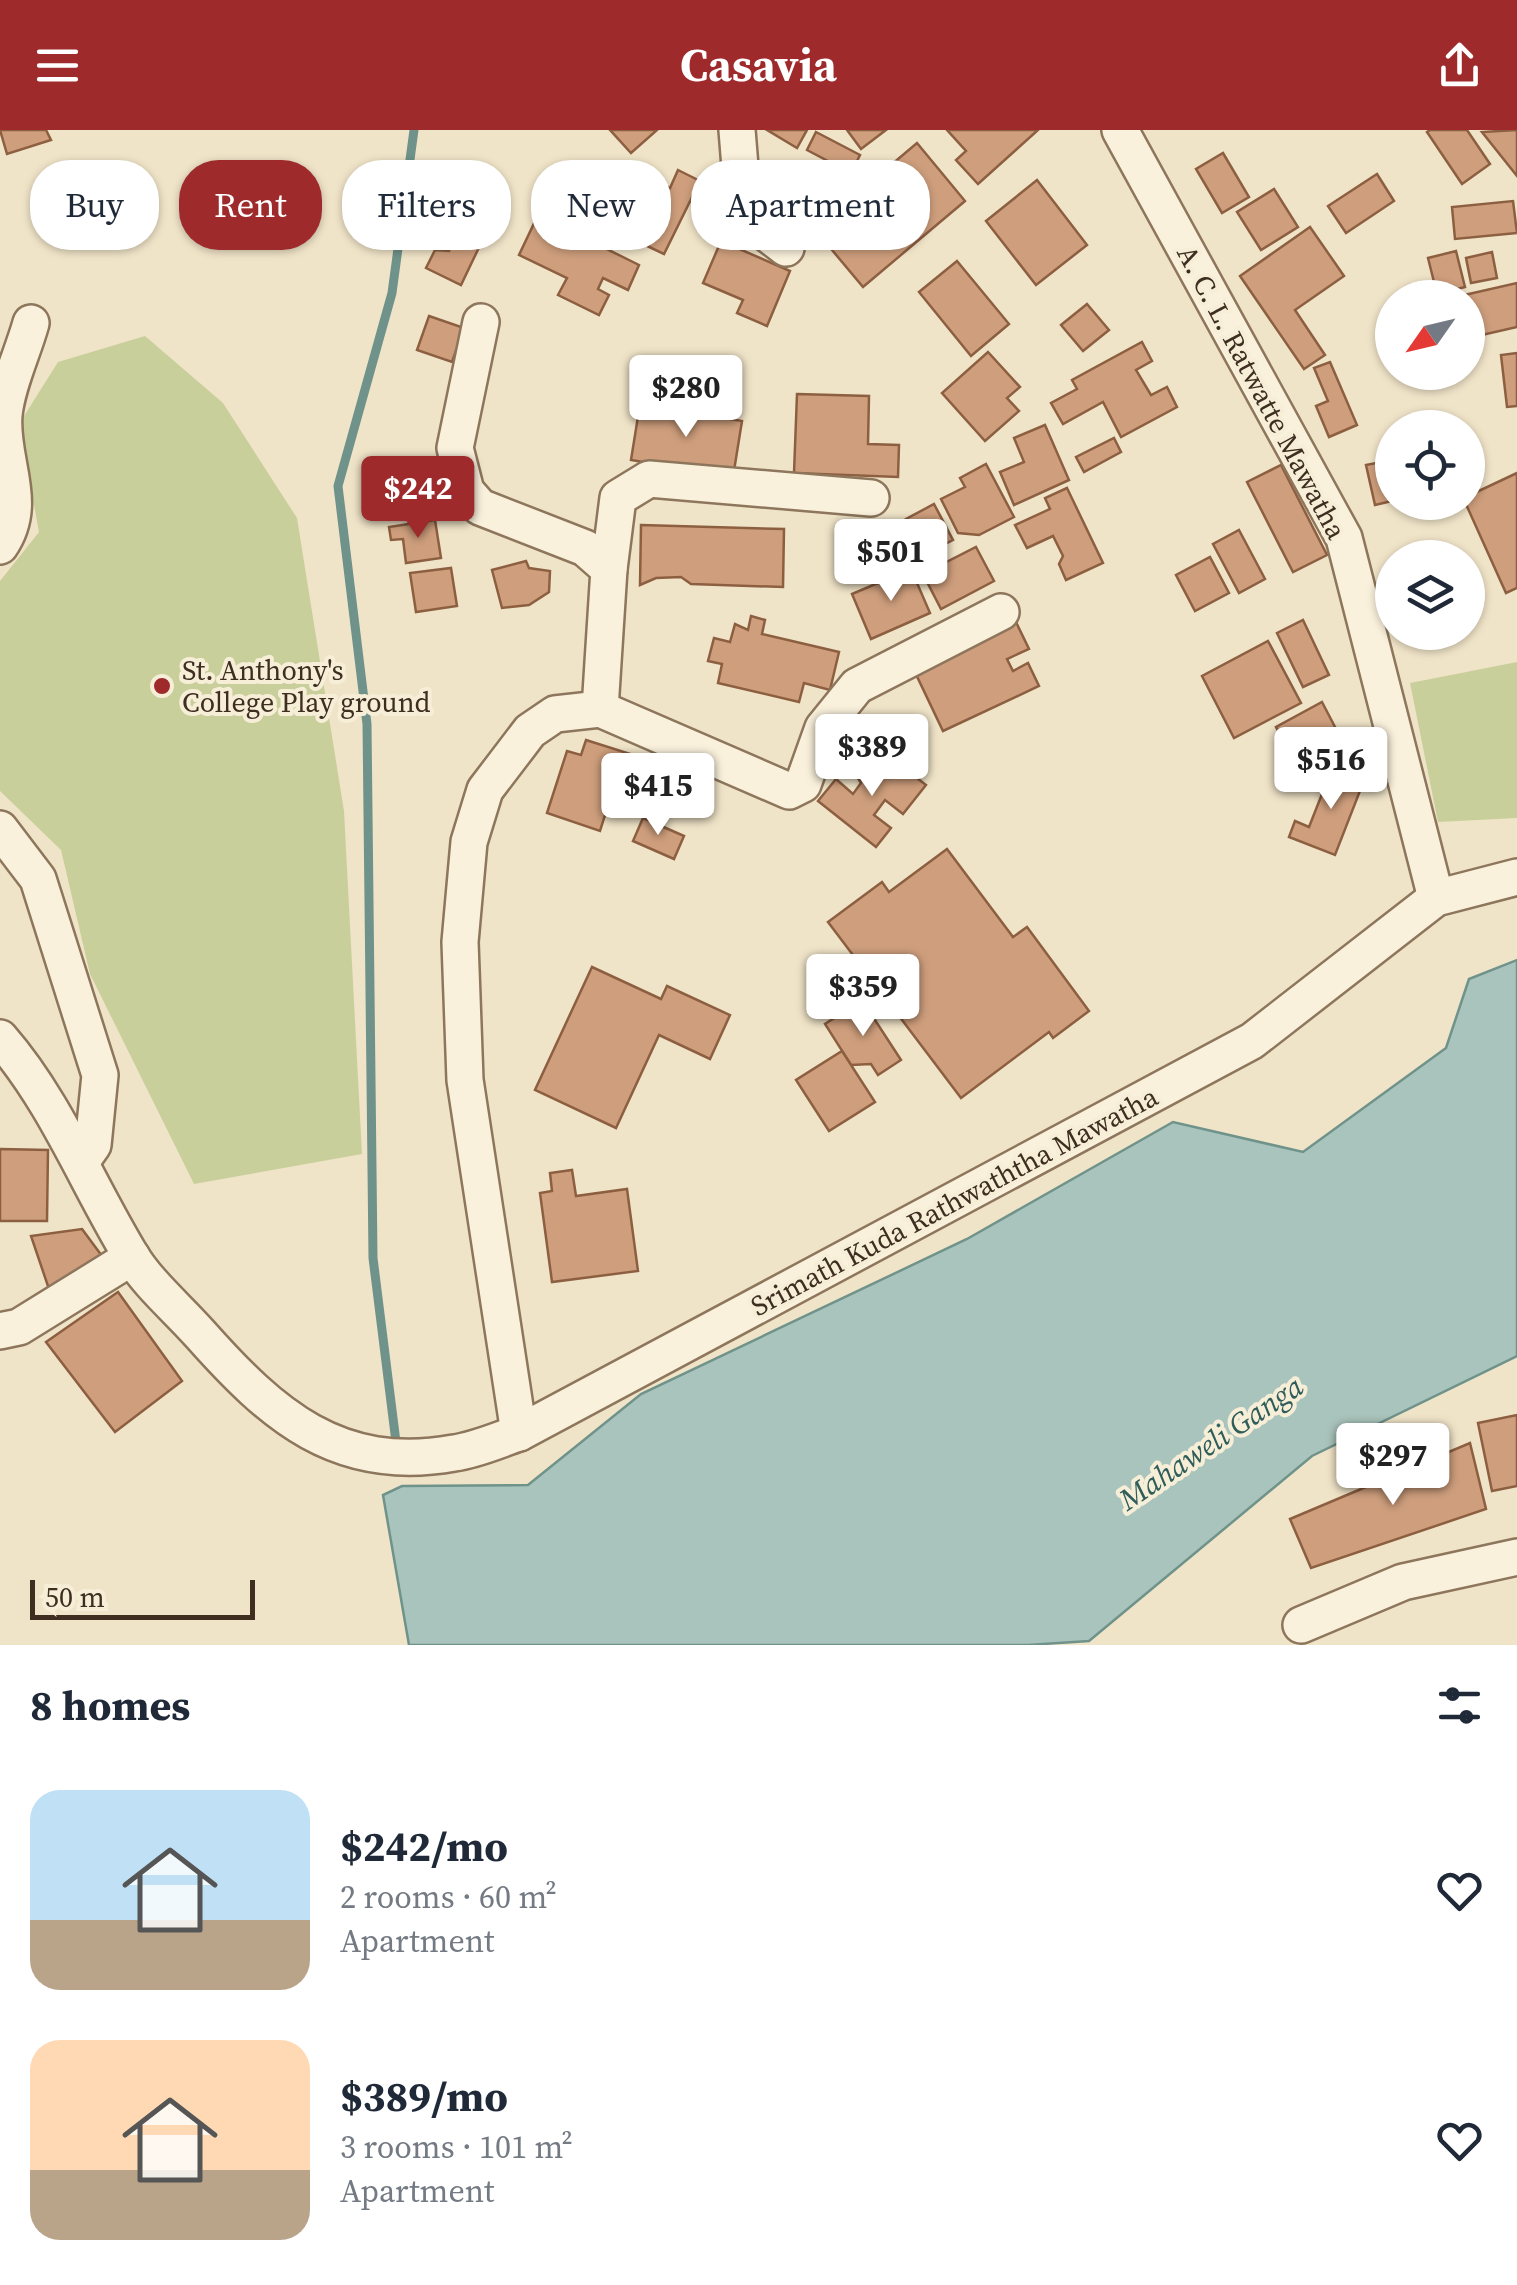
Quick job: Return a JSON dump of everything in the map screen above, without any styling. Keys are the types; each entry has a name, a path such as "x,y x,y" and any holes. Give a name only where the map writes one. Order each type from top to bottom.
{"street":[{"path":"737,130 739,160"},
{"name":"A. C. L. Ratwatte Mawatha","path":"1120,130 1344,538 1436,898"},
{"path":"480,322 455,448 466,491 480,507 585,548 608,569"},
{"path":"0,546 10,532 15,504 4,416 31,324"},
{"path":"600,709 608,569 618,498 648,479 872,498"},
{"path":"519,1433 464,1080 460,942 468,842 484,790 530,731 555,714 600,709 789,791 803,784 822,728 857,686 1001,612"},
{"path":"0,829 38,879 100,1075 93,1145 81,1162"},
{"name":"Srimath Kuda Rathwaththa Mawatha","path":"132,1257 237,1376 296,1425 360,1455 458,1453 519,1433 1252,1041 1436,898 1517,877"},
{"path":"0,1038 81,1162 132,1257 19,1327 0,1331"},
{"path":"1301,1625 1403,1582 1517,1557"}],"green space":[{"name":"St. Anthony's College Play ground","path":"145,336 223,403 297,518 344,811 362,1154 194,1184 90,974 61,850 0,791 0,581 39,532 19,424 58,362"},
{"path":"1517,662 1517,818 1438,822 1410,683"}],"water":[{"name":"Mahaweli Ganga","path":"1517,960 1517,1356 1312,1456 1089,1641 1028,1645 409,1645 383,1495 402,1486 528,1485 641,1394 967,1239 1173,1122 1303,1152 1446,1048 1469,979"}],"building":[{"path":"0,130 46,130 51,140 7,154"},
{"path":"610,130 657,130 631,153"},
{"path":"767,130 807,130 797,148"},
{"path":"847,130 886,130 861,149"},
{"path":"947,130 1038,130 978,184 956,160 966,151"},
{"path":"1467,130 1490,164 1462,184 1427,132"},
{"path":"1517,130 1517,176 1482,132"},
{"path":"816,132 860,155 858,160 826,160 807,150"},
{"path":"917,143 965,201 930,231 930,160 897,160"},
{"path":"1223,153 1249,197 1222,213 1196,169"},
{"path":"678,170 691,176 691,199 671,240 671,186"},
{"path":"1377,174 1394,201 1346,233 1328,206"},
{"path":"1037,180 1087,245 1036,285 986,221"},
{"path":"1274,189 1298,227 1261,250 1237,212"},
{"path":"1513,201 1517,233 1455,239 1452,207"},
{"path":"1310,227 1344,276 1295,310 1325,355 1304,369 1240,276"},
{"path":"531,230 531,250 609,250 639,265 628,290 603,278 598,289 609,295 599,315 558,295 567,278 519,255"},
{"path":"435,250 478,250 461,285 426,268"},
{"path":"717,250 742,250 790,271 767,326 737,313 743,300 703,283"},
{"path":"832,250 907,250 863,287"},
{"path":"1456,251 1463,280 1434,280 1428,258"},
{"path":"1492,252 1497,278 1470,280 1466,258"},
{"path":"957,261 1009,324 971,356 919,292"},
{"path":"1517,283 1517,327 1485,334 1485,290"},
{"path":"1087,304 1109,330 1083,351 1061,325"},
{"path":"429,316 464,328 452,362 417,350"},
{"path":"1142,342 1152,361 1136,370 1151,395 1167,387 1177,407 1121,437 1103,402 1063,424 1051,403 1077,389 1072,380"},
{"path":"988,352 1020,387 1007,398 1019,411 985,441 942,393"},
{"path":"1517,353 1517,406 1507,407 1501,355"},
{"path":"1330,362 1357,425 1329,437 1316,406 1328,401 1314,368"},
{"path":"797,394 869,396 868,444 899,445 898,477 794,473"},
{"path":"640,404 742,421 733,477 631,460"},
{"path":"1045,425 1069,480 1014,505 1000,472 1024,462 1014,438"},
{"path":"1114,438 1121,452 1084,472 1076,457"},
{"path":"1375,463 1375,505 1366,465"},
{"path":"986,464 1014,517 979,535 958,533 941,499 965,487 960,478"},
{"path":"1281,465 1327,555 1293,572 1247,482"},
{"path":"1517,473 1517,588 1506,593 1473,520 1485,520 1485,488"},
{"path":"1067,488 1103,563 1066,580 1059,564 1063,556 1053,536 1027,548 1015,525 1050,509 1045,498"},
{"path":"934,504 953,540 925,554 906,519"},
{"path":"435,520 441,558 406,563 403,539 391,540 389,527"},
{"path":"641,525 784,529 783,587 691,584 681,577 656,578 640,585"},
{"path":"1239,530 1265,579 1239,593 1213,544"},
{"path":"976,547 994,581 941,609 923,574"},
{"path":"1210,557 1229,593 1195,611 1176,575"},
{"path":"526,561 529,568 550,571 549,592 529,605 502,608 492,570"},
{"path":"451,568 457,606 416,612 410,573"},
{"path":"911,569 930,613 871,639 852,594"},
{"path":"751,616 765,620 762,634 839,652 830,690 804,683 799,702 718,683 722,664 708,661 714,638 730,642 735,624 748,630"},
{"path":"1015,620 1029,649 1007,659 1013,671 1028,663 1039,686 943,731 913,668"},
{"path":"1303,620 1329,675 1303,687 1277,633"},
{"path":"1268,641 1301,703 1234,738 1202,676"},
{"path":"1322,702 1335,727 1289,751 1276,727"},
{"path":"586,740 643,758 639,772 630,769 621,796 612,793 600,831 547,813 567,751 581,755"},
{"path":"866,759 890,778 900,765 926,785 903,814 885,800 874,815 891,828 876,847 818,801 836,779 853,794 861,783 855,773"},
{"path":"1333,766 1365,778 1335,855 1289,837 1295,821 1309,827"},
{"path":"643,818 684,836 674,859 633,841"},
{"path":"947,849 1013,937 1027,927 1089,1011 1053,1038 1049,1032 961,1098 828,922 882,882 889,892"},
{"path":"592,967 661,999 667,986 730,1015 710,1059 659,1035 616,1128 535,1090"},
{"path":"862,1000 901,1060 878,1075 871,1064 851,1065 825,1024"},
{"path":"842,1051 875,1102 829,1131 796,1080"},
{"path":"0,1149 48,1150 47,1221 0,1221"},
{"path":"572,1170 576,1196 627,1189 638,1271 552,1282 540,1193 552,1191 550,1173"},
{"path":"82,1229 102,1256 50,1292 31,1236"},
{"path":"118,1292 182,1381 115,1432 46,1342"},
{"path":"1517,1415 1517,1486 1492,1491 1478,1423"},
{"path":"1470,1443 1486,1509 1311,1568 1290,1519"}],"waterway":[{"path":"397,1450 373,1258 367,724 338,486 392,293 414,130"}],"place":[{"name":"St. Anthony's College Play ground","path":"162,686"}]}
